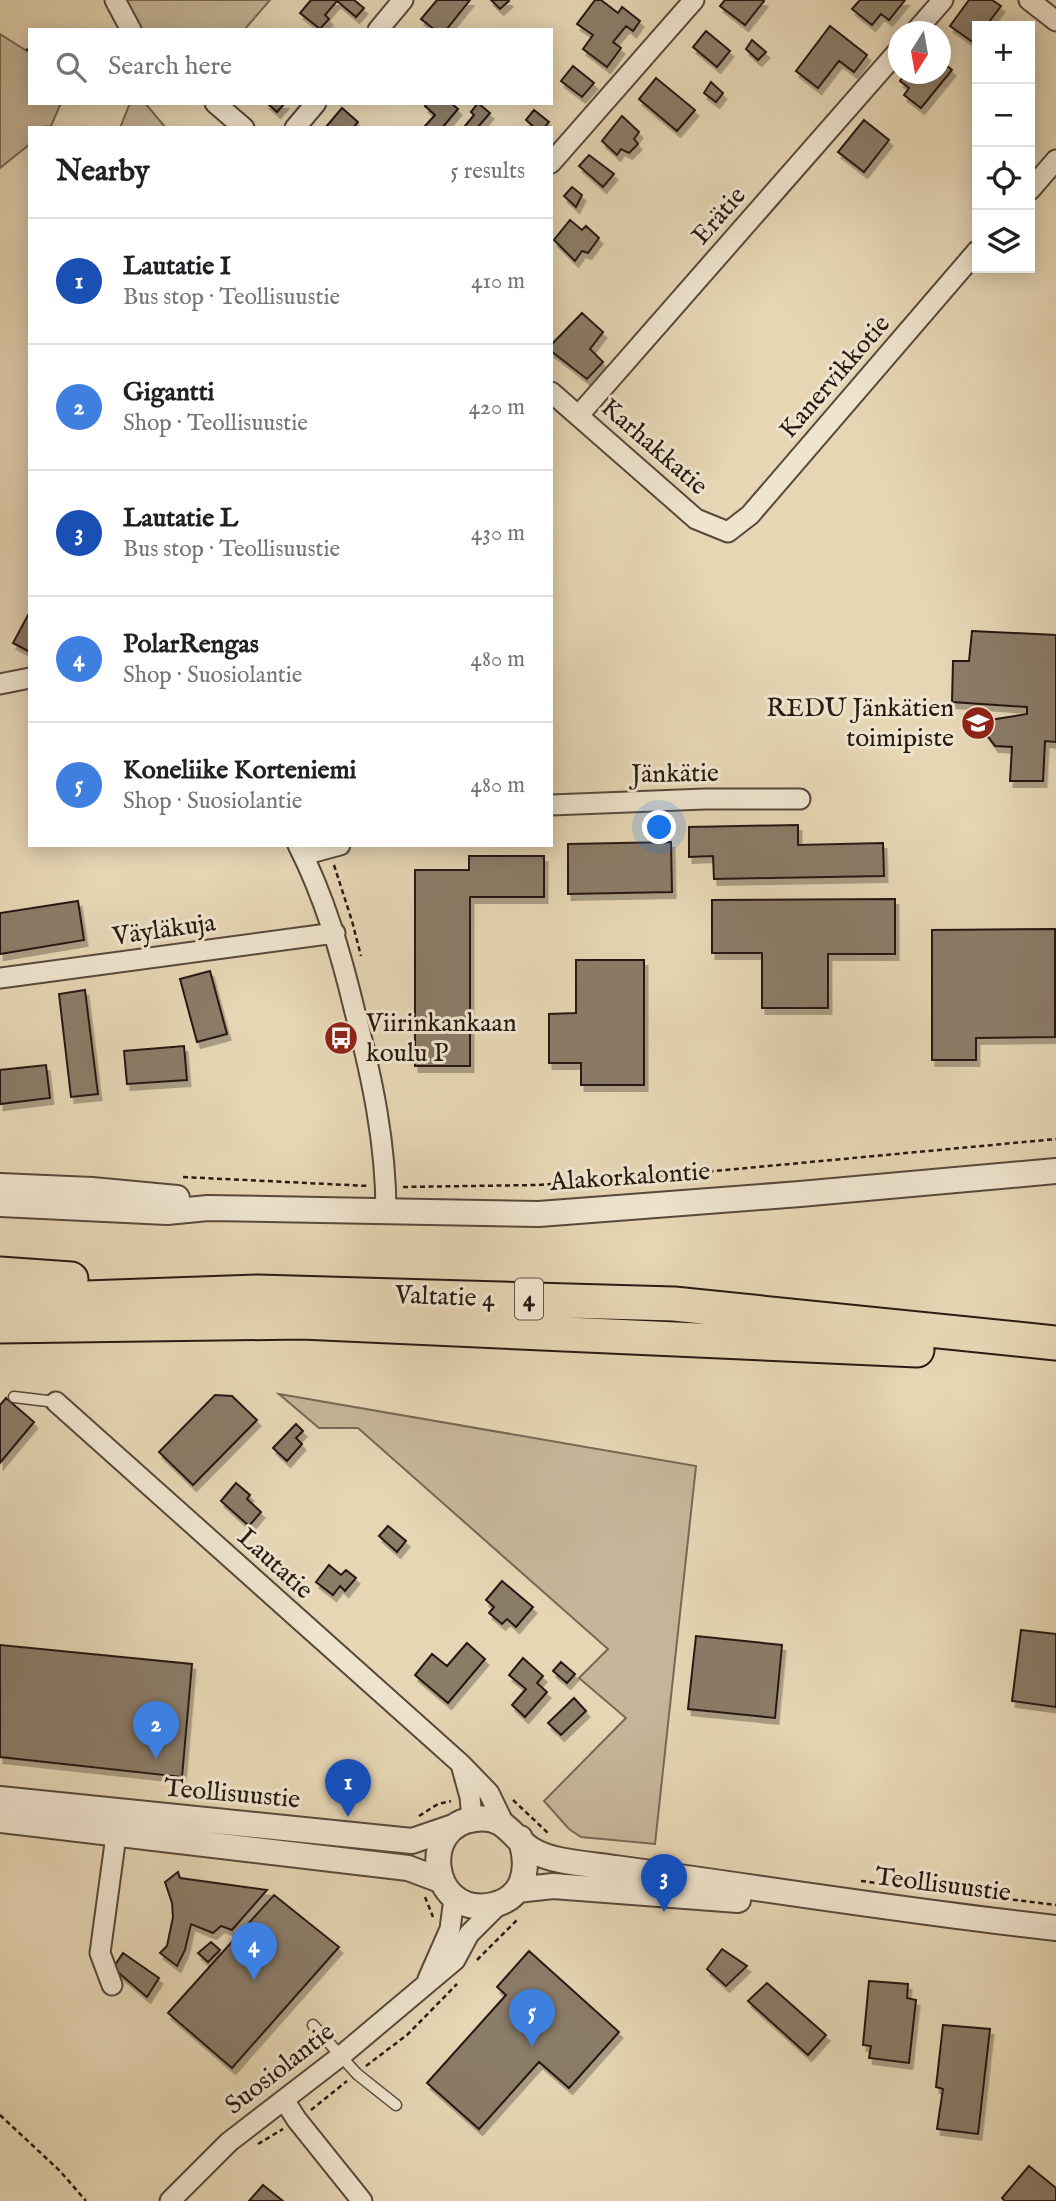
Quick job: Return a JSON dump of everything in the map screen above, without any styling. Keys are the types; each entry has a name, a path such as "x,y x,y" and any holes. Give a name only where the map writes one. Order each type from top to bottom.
{"highway":[{"path":"0,1274 258,1292"},
{"name":"Valtatie 4","path":"0,1300 258,1292 674,1304 1056,1343"},
{"name":"Valtatie 4","path":"0,1328 42,1324 302,1322 1056,1357"}],"street":[{"path":"116,0 130,28"},
{"path":"380,28 403,0"},
{"path":"553,161 694,0"},
{"path":"925,21 943,0"},
{"path":"1029,0 1056,21"},
{"name":"Erätie","path":"579,415 888,62"},
{"path":"217,105 242,126"},
{"path":"297,126 314,105"},
{"path":"1035,184 1056,160"},
{"name":"Kanervikkotie","path":"728,532 750,515 972,257"},
{"name":"Karhakkatie","path":"553,394 696,519 728,532"},
{"path":"0,684 28,678"},
{"name":"Jänkätie","path":"553,805 705,799 800,799"},
{"path":"324,847 300,850 335,933 376,1094 394,1187 386,1212"},
{"name":"Väyläkuja","path":"0,978 335,933"},
{"name":"Alakorkalontie","path":"0,1204 167,1212 208,1208 565,1212 1056,1171"},
{"name":"Alakorkalontie","path":"0,1186 172,1196 208,1208"},
{"name":"Lautatie","path":"56,1402 461,1764 489,1793 512,1831"},
{"path":"461,1764 470,1797 464,1822"},
{"name":"Teollisuustie","path":"0,1799 117,1822 408,1868 447,1889"},
{"path":"489,1818 512,1831 526,1856 526,1865 525,1874 508,1897 476,1907 447,1889 437,1860 443,1841 464,1822 489,1818"},
{"name":"Teollisuustie","path":"0,1820 117,1822 412,1841 464,1822"},
{"path":"112,1985 100,1953 117,1822"},
{"name":"Teollisuustie","path":"512,1831 533,1851 568,1861 822,1899 1056,1928"},
{"name":"Teollisuustie","path":"508,1897 553,1886 748,1901 822,1899"},
{"name":"Suosiolantie","path":"426,1984 450,1929 447,1889"},
{"name":"Suosiolantie","path":"170,2201 229,2142 342,2056 455,1960 469,1934 508,1897"},
{"path":"284,2100 362,2201"}],"lane":[{"path":"14,1396 56,1402"},
{"path":"313,2025 356,2074 396,2105"}],"path":[{"name":"Alakorkalontie","path":"179,1177 394,1187 538,1185 1056,1139"},
{"path":"0,2115 60,2171 86,2201"}],"shaded area":[{"path":"115,0 270,0 246,28 130,28"},
{"path":"0,34 28,52 28,105 60,105 51,126 28,126 28,146 0,168"},
{"path":"129,105 147,105 164,126 121,126"},
{"path":"279,1394 696,1466 655,1844 581,1837 569,1829 544,1801 626,1718 579,1678 608,1649 358,1428 319,1428"}],"building":[{"path":"311,0 354,0 364,8 356,17 337,1 325,15 329,19 321,28 300,13"},
{"path":"437,0 470,0 448,28 432,28 421,19"},
{"path":"491,0 508,0 509,1 500,9"},
{"path":"595,0 601,0 618,13 622,7 640,21 633,31 626,26 613,42 621,48 607,67 583,49 593,35 577,24"},
{"path":"725,0 764,1 745,25 720,6"},
{"path":"860,0 905,0 889,20 881,14 872,25 852,9"},
{"path":"969,0 992,0 1001,6 990,21 972,21 972,42 951,25"},
{"path":"830,26 867,55 854,72 839,61 818,88 796,71"},
{"path":"706,31 730,51 717,67 693,47"},
{"path":"752,40 766,52 758,60 746,49"},
{"path":"573,66 594,83 582,97 561,81"},
{"path":"656,78 695,110 677,131 639,99"},
{"path":"711,82 723,93 716,102 704,93"},
{"path":"904,84 941,84 921,108 904,95 909,88"},
{"path":"269,105 283,105 277,112"},
{"path":"453,105 458,109 444,126 425,126 435,115 425,106"},
{"path":"476,105 480,105 490,113 479,126 465,126 474,115 471,112"},
{"path":"342,108 358,122 355,126 327,126"},
{"path":"534,110 549,122 546,126 533,126 526,120"},
{"path":"622,116 639,132 634,139 638,144 629,153 621,149 617,155 602,141"},
{"path":"864,120 889,140 864,172 838,152"},
{"path":"589,155 614,174 603,187 579,166"},
{"path":"572,187 582,195 576,207 564,196"},
{"path":"570,220 582,230 586,226 599,238 588,253 582,251 575,261 554,240"},
{"path":"582,313 603,332 590,349 603,362 587,379 553,353 553,343"},
{"path":"28,615 28,651 13,643"},
{"path":"972,631 1056,635 1056,742 1045,741 1043,781 1010,781 1012,747 995,746 984,731 990,720 1027,714 1027,707 952,702 953,661 969,661"},
{"path":"798,825 798,845 883,843 884,876 714,879 713,856 689,857 689,827"},
{"path":"671,842 672,892 568,894 568,844"},
{"path":"469,856 544,856 544,897 470,897 470,1066 415,1066 415,870 469,870"},
{"path":"895,899 895,954 828,954 828,1008 762,1008 762,953 712,953 712,900"},
{"path":"78,901 84,940 0,954 0,913"},
{"path":"1055,929 1055,1037 976,1038 976,1060 932,1060 932,930"},
{"path":"576,960 644,960 644,1085 581,1085 581,1063 549,1063 549,1014 576,1013"},
{"path":"210,971 227,1034 197,1042 180,979"},
{"path":"85,990 98,1094 71,1097 59,994"},
{"path":"184,1046 187,1080 127,1084 124,1051"},
{"path":"46,1065 50,1098 0,1104 0,1070"},
{"path":"215,1395 232,1396 257,1420 193,1485 159,1452"},
{"path":"6,1398 34,1422 0,1463 0,1405"},
{"path":"296,1424 303,1431 296,1438 302,1444 287,1461 273,1448"},
{"path":"236,1483 250,1495 247,1499 261,1512 249,1526 221,1501"},
{"path":"388,1526 406,1541 397,1552 379,1536"},
{"path":"329,1565 341,1575 346,1570 356,1578 345,1591 340,1586 333,1595 316,1582"},
{"path":"502,1581 533,1607 516,1627 507,1619 502,1624 489,1613 494,1607 486,1600"},
{"path":"1021,1630 1056,1634 1056,1707 1012,1701"},
{"path":"696,1636 782,1645 775,1718 688,1709"},
{"path":"467,1643 485,1659 448,1703 415,1675 432,1654 447,1666"},
{"path":"0,1645 192,1664 182,1777 0,1757"},
{"path":"523,1658 543,1676 537,1683 547,1692 525,1717 512,1705 526,1689 509,1675"},
{"path":"561,1662 575,1674 567,1683 553,1671"},
{"path":"574,1698 586,1711 561,1735 548,1723"},
{"path":"178,1872 180,1878 267,1890 232,1930 221,1926 213,1933 191,1924 185,1950 177,1966 160,1953 167,1946 173,1917 172,1903 165,1882"},
{"path":"274,1895 339,1947 232,2068 168,2013"},
{"path":"211,1942 220,1950 208,1962 198,1953"},
{"path":"722,1949 747,1966 726,1986 707,1969"},
{"path":"529,1951 619,2032 569,2088 539,2062 479,2129 427,2083 506,1995 497,1987"},
{"path":"123,1953 159,1978 147,1997 113,1968"},
{"path":"869,1981 908,1984 907,1998 916,2000 909,2063 869,2058 871,2046 863,2045"},
{"path":"767,1983 826,2035 808,2055 748,2001"},
{"path":"943,2025 990,2029 978,2134 937,2129 943,2089 936,2087"},
{"path":"1029,2166 1056,2188 1056,2201 1005,2201 1002,2198"},
{"path":"263,2185 283,2201 249,2201"}],"place":[{"name":"REDU Jänkätien toimipiste","path":"978,723"},
{"name":"Viirinkankaan koulu P","path":"341,1038"},
{"name":"Gigantti","path":"156,1759"},
{"name":"Lautatie I","path":"348,1817"},
{"name":"Lautatie L","path":"664,1912"},
{"name":"PolarRengas","path":"254,1980"},
{"name":"Koneliike Korteniemi","path":"532,2047"}]}
